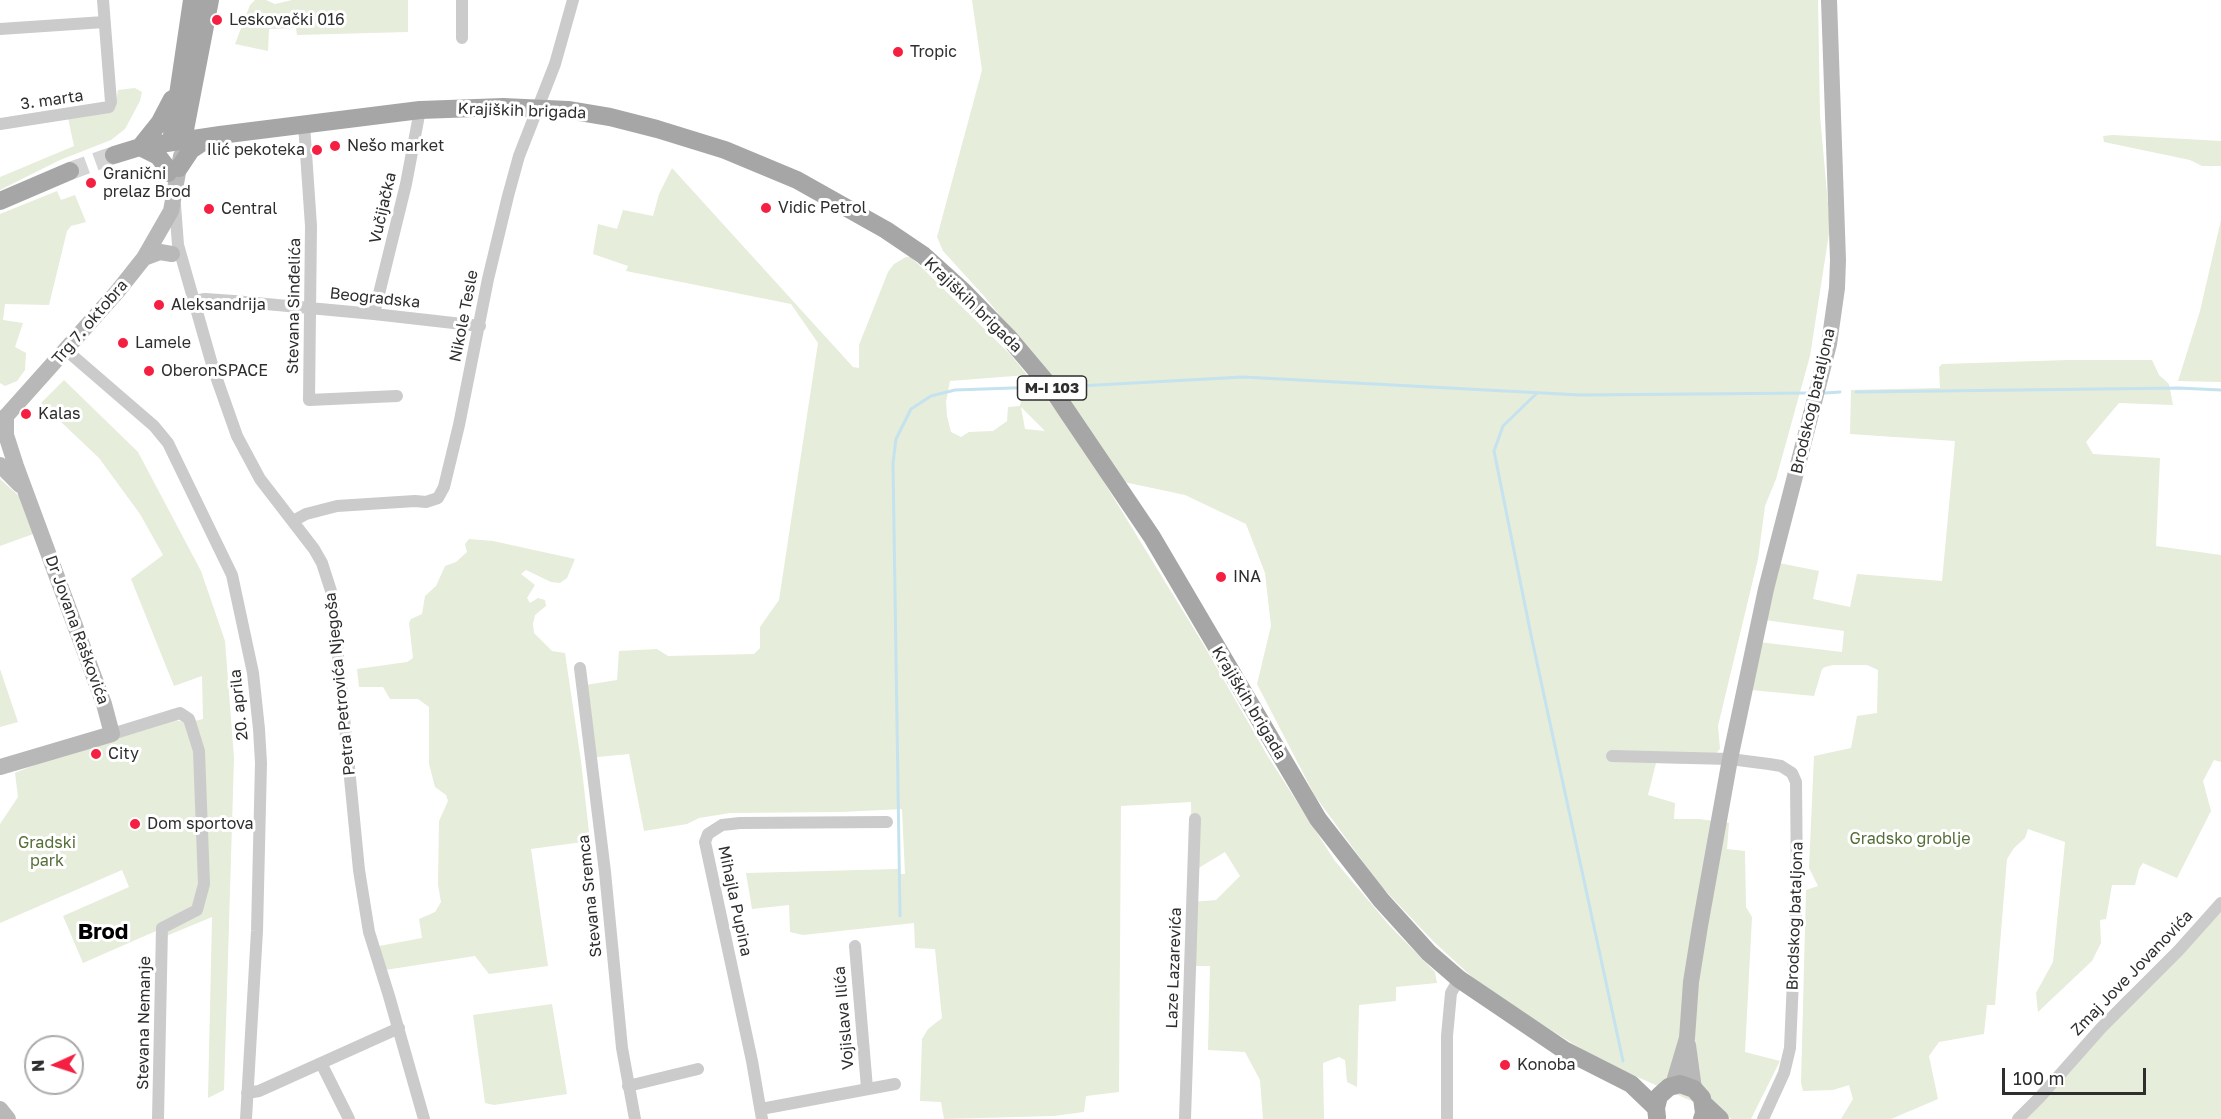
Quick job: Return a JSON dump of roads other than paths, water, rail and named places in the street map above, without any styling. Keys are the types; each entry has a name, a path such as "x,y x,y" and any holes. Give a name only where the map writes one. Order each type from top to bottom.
{"main road":[{"path":"177,141 182,70 192,0"},
{"path":"177,141 190,99 210,0"},
{"path":"182,70 160,122 140,147 158,156 165,165 173,170 191,150 206,138 220,135"},
{"path":"190,99 203,126 220,135"},
{"name":"Krajiških brigada","path":"177,141 420,110 503,107 591,113 664,131 726,150 779,172 834,199 886,230 923,255 964,292 1039,372 1152,537 1318,819 1381,900 1429,953 1459,979 1564,1050 1631,1084 1657,1114"},
{"name":"M-I 103","path":"114,155 140,147 177,141"},
{"path":"0,201 70,171"},
{"name":"Krajiških brigada","path":"1631,1084 1671,1086"},
{"name":"M-I 103","path":"1657,1114 1659,1096 1671,1086 1680,1084 1700,1104"},
{"path":"1700,1104 1720,1119"}],"street":[{"path":"0,29 104,22 103,0"},
{"path":"462,0 462,38"},
{"name":"Nikole Tesle","path":"293,520 337,506 426,502 438,498 448,475 488,279 508,196 519,156 555,64 573,0"},
{"name":"Brodskog bataljona","path":"1671,1086 1687,1038 1691,981 1730,759 1766,589 1829,344 1837,288 1838,260 1829,0"},
{"name":"3. marta","path":"0,124 109,107 111,102 104,22"},
{"name":"Vučijačka","path":"374,314 406,184 420,110"},
{"name":"Stevana Sinđelića","path":"304,124 311,226 309,400 398,396"},
{"path":"156,236 173,170 177,141"},
{"path":"144,258 175,249 173,170"},
{"path":"156,236 167,221 175,195"},
{"name":"Petra Petrovića Njegoša","path":"156,236 175,249 187,275 213,368 237,436 260,479 293,520 322,563 332,594 365,911 369,932 424,1119"},
{"name":"Trg 7. oktobra","path":"8,414 144,258 156,236"},
{"name":"Beogradska","path":"195,301 205,299 311,308 480,326"},
{"name":"20. aprila","path":"66,350 154,426 168,443 232,575 253,673 261,763 257,931 246,1119"},
{"name":"Dr Jovana Raškovića","path":"8,414 6,435 24,490 104,704 112,734"},
{"path":"0,465 24,490"},
{"name":"Stevana Sremca","path":"580,668 605,872 622,1048 634,1119"},
{"name":"Stevana Nemanje","path":"112,734 180,713 189,719 199,751 205,871 202,895 197,910 162,928 158,1119"},
{"path":"0,767 112,734"},
{"name":"Brodskog bataljona","path":"1612,756 1730,759 1781,766 1792,773 1797,792 1797,888 1790,1048 1784,1073 1763,1119"},
{"name":"Laze Lazarevića","path":"1185,1119 1195,819"},
{"name":"Mihajla Pupina","path":"761,1114 752,1060 705,842 708,834 722,825 740,823 887,822"},
{"name":"Zmaj Jove Jovanovića","path":"2018,1119 2221,903"},
{"name":"Vojislava Ilića","path":"855,946 867,1088"},
{"path":"1448,1119 1447,1036 1451,993 1459,979"},
{"path":"247,1093 259,1091 399,1028"},
{"name":"Brodskog bataljona","path":"1687,1038 1700,1104"},
{"path":"321,1063 349,1119"},
{"path":"628,1086 698,1070"},
{"path":"761,1114 867,1088 895,1084"},
{"path":"0,1109 8,1119"}],"waterway":[{"path":"1061,387 1243,377 1580,395 1809,393"},
{"path":"900,916 893,463 896,439 911,409 931,396 955,390 1041,387"},
{"path":"1856,392 2179,388 2221,390"},
{"path":"1825,393 1840,392"},
{"path":"1537,393 1503,426 1494,451 1531,635 1623,1061"}],"tunnel":[{"path":"70,171 114,155"}],"place":[{"name":"Leskovački 016","path":"217,20"},
{"name":"Tropic","path":"898,52"},
{"name":"Nešo market","path":"335,146"},
{"name":"Ilić pekoteka","path":"317,150"},
{"name":"Granični prelaz Brod","path":"91,183"},
{"name":"Vidic Petrol","path":"766,208"},
{"name":"Central","path":"209,209"},
{"name":"Aleksandrija","path":"159,305"},
{"name":"Lamele","path":"123,343"},
{"name":"OberonSPACE","path":"149,371"},
{"name":"Kalas","path":"26,414"},
{"name":"INA","path":"1221,577"},
{"name":"City","path":"96,754"},
{"name":"Dom sportova","path":"135,824"},
{"name":"Konoba","path":"1505,1065"}],"district":[{"name":"Brod","path":"103,932"}],"park label":[{"name":"Gradsko groblje","path":"1910,839"},
{"name":"Gradski park","path":"47,852"}]}
